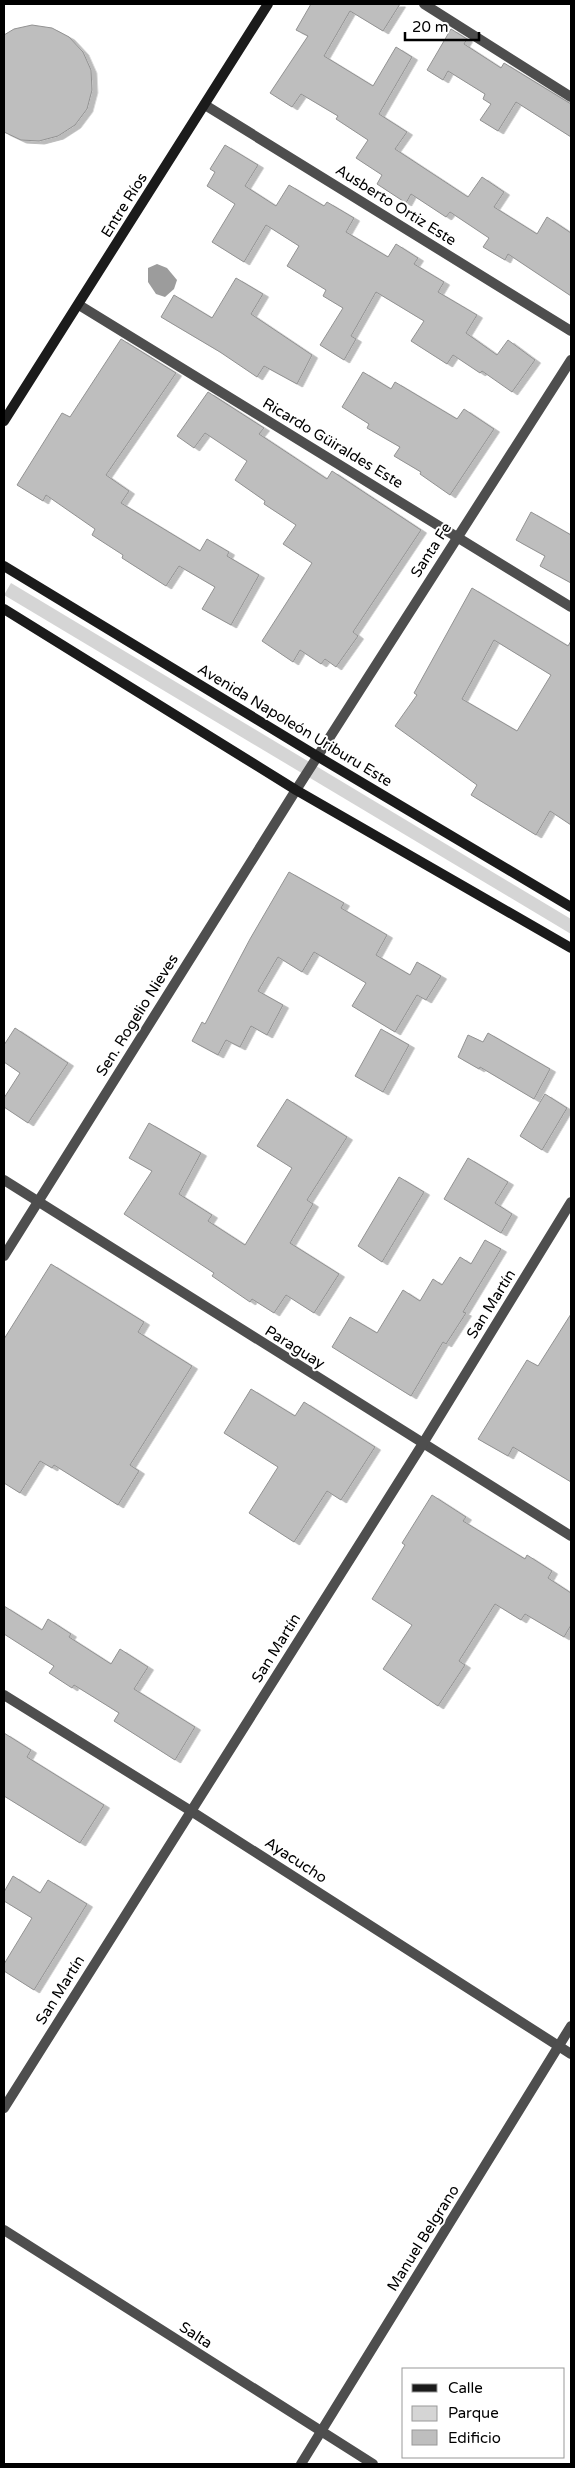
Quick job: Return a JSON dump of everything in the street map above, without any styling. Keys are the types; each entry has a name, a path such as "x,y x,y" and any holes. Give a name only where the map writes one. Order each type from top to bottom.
{"main road":[{"name":"Entre Ríos","path":"4,421 268,4"},
{"name":"Avenida Napoleón Uriburu Este","path":"4,566 317,756 571,907"},
{"path":"4,609 296,790 571,948"}],"street":[{"path":"424,4 571,97"},
{"name":"Ausberto Ortiz Este","path":"205,105 571,332"},
{"name":"Ricardo Güiraldes Este","path":"79,305 571,607"},
{"name":"Santa Fe","path":"296,790 571,360"},
{"name":"Sen. Rogelio Nieves","path":"4,1256 296,790"},
{"name":"Paraguay","path":"4,1180 422,1445 571,1536"},
{"name":"San Martín","path":"4,2108 422,1445 571,1202"},
{"name":"Ayacucho","path":"4,1695 191,1811 571,2054"},
{"name":"Manuel Belgrano","path":"301,2464 571,2026"},
{"name":"Salta","path":"4,2230 321,2433 373,2464"}],"green space":[{"path":"11,583 571,919 571,934 4,595"}],"shaded area":[{"path":"157,264 167,268 177,280 174,289 165,297 156,294 148,282 148,268"}],"building":[{"path":"311,4 400,4 383,31 350,11 324,56 373,86 396,47 412,57 379,114 407,132 395,149 468,197 482,177 504,192 494,207 537,234 547,217 571,233 571,296 508,254 505,260 483,247 489,238 450,212 446,217 411,194 406,203 377,184 382,175 356,158 368,140 336,119 338,116 301,94 292,107 270,93 308,36 296,30"},
{"path":"32,25 52,28 69,37 83,52 91,70 92,90 87,109 75,125 58,136 39,141 21,140 4,132 4,35 14,29"},
{"path":"451,29 467,39 464,44 501,68 504,63 571,104 571,137 516,102 498,131 480,120 491,104 483,99 485,94 448,71 443,80 427,70"},
{"path":"225,145 258,165 245,186 276,206 289,185 324,206 327,202 354,218 346,232 388,257 396,244 418,258 414,264 444,282 438,292 477,315 466,333 497,355 508,340 535,360 512,392 482,371 480,373 453,355 447,364 411,341 424,321 376,292 351,336 356,339 344,360 320,345 343,308 323,296 326,290 287,266 299,246 266,225 244,262 212,242 235,204 207,186 215,172 210,169"},
{"path":"236,278 263,294 251,314 312,355 297,384 264,366 257,377 220,352 161,317 174,295 212,318"},
{"path":"121,339 176,373 106,475 129,491 121,503 200,551 207,539 229,552 227,556 259,575 231,625 202,609 215,587 179,566 166,586 122,558 123,555 92,535 95,529 46,495 43,501 17,485 62,413 70,417"},
{"path":"363,372 391,389 395,382 457,419 464,409 494,429 450,495 420,474 421,472 394,456 400,447 367,428 369,424 342,407"},
{"path":"208,392 264,428 259,434 327,479 332,471 421,530 353,632 358,636 336,667 325,659 321,664 300,650 293,662 262,641 312,563 283,544 296,525 264,504 265,501 235,480 247,461 205,433 194,448 177,436"},
{"path":"531,512 571,535 571,583 540,566 545,556 516,540"},
{"path":"472,588 568,646 571,641 571,825 550,811 536,835 471,795 477,785 395,726 417,695 414,693","holes":["494,640 551,675 517,731 462,699"]},
{"path":"289,872 344,903 341,908 387,935 376,955 410,975 417,962 441,976 426,1000 417,995 395,1032 352,1006 366,983 314,952 302,972 278,957 258,991 283,1005 267,1035 251,1026 240,1047 226,1040 218,1055 192,1041 202,1022 205,1024 250,939"},
{"path":"15,1028 68,1063 28,1123 4,1107 4,1098 20,1073 4,1062 4,1045"},
{"path":"381,1029 409,1045 383,1092 355,1076"},
{"path":"488,1033 550,1069 534,1099 480,1067 479,1069 458,1057 468,1035 483,1042"},
{"path":"545,1094 567,1108 542,1150 520,1136"},
{"path":"287,1099 347,1137 307,1200 313,1204 290,1243 339,1274 314,1313 286,1295 274,1313 252,1299 250,1302 212,1276 214,1273 124,1214 152,1171 129,1158 149,1123 201,1153 179,1194 212,1215 208,1221 245,1245 292,1168 257,1146"},
{"path":"468,1158 508,1182 495,1203 512,1214 501,1233 444,1199"},
{"path":"399,1177 424,1192 382,1262 358,1246"},
{"path":"485,1240 501,1249 463,1312 466,1313 446,1344 443,1342 411,1396 332,1347 350,1317 377,1333 403,1290 420,1301 433,1279 442,1285 460,1257 471,1264"},
{"path":"51,1264 144,1322 138,1332 192,1366 130,1465 139,1471 118,1505 54,1465 52,1468 40,1461 20,1493 4,1483 4,1339"},
{"path":"571,1314 571,1482 513,1447 508,1456 478,1439 527,1360 538,1366"},
{"path":"251,1389 295,1416 304,1402 375,1447 341,1500 327,1491 294,1542 249,1513 278,1467 224,1433"},
{"path":"432,1495 466,1517 463,1521 525,1559 527,1555 552,1571 548,1578 571,1593 571,1625 564,1637 525,1614 521,1620 495,1604 459,1661 465,1665 438,1706 383,1669 412,1625 372,1599 405,1545 402,1543"},
{"path":"4,1606 42,1630 48,1619 71,1634 69,1637 111,1664 120,1649 148,1667 134,1689 195,1727 175,1760 114,1721 119,1713 74,1685 72,1688 49,1673 54,1666 4,1634"},
{"path":"4,1733 31,1750 27,1757 104,1805 80,1843 4,1796"},
{"path":"13,1876 40,1893 48,1880 87,1904 34,1990 4,1971 4,1964 32,1918 4,1901 4,1892"}]}
